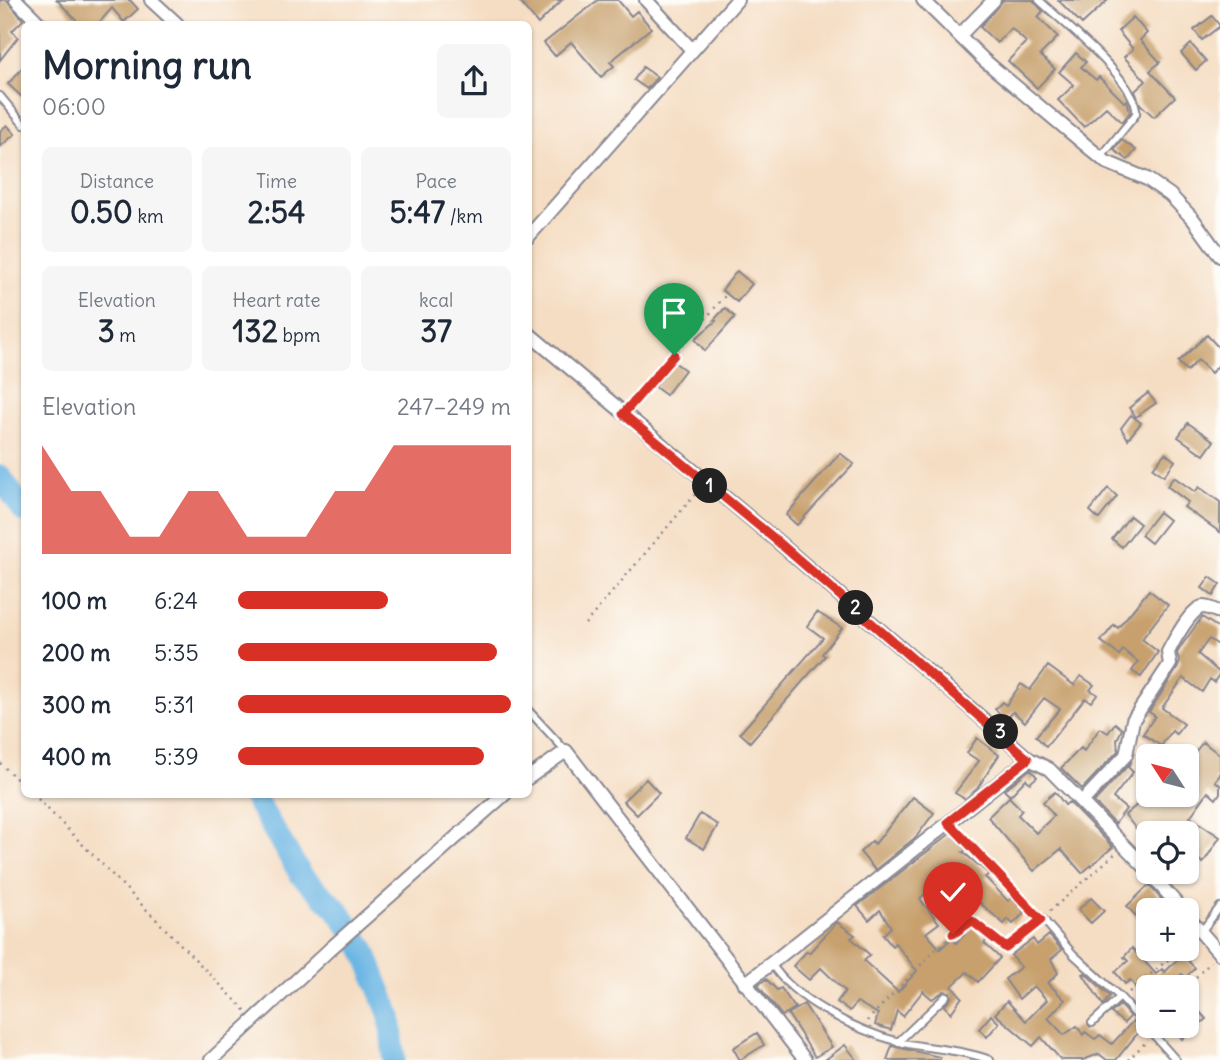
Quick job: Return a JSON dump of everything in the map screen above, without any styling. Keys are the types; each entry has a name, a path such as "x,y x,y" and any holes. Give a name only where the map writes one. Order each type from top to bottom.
{"street":[{"path":"16,0 37,21"},
{"path":"151,0 173,21"},
{"path":"646,0 692,50"},
{"path":"532,232 737,0"},
{"path":"923,0 984,60 1101,157 1119,169 1147,179 1170,195 1193,219 1220,256"},
{"path":"960,35 994,0"},
{"path":"532,336 1028,759 1049,769 1136,856"},
{"path":"1082,802 1126,755 1133,720 1170,664 1168,652 1187,621 1198,608 1220,612"},
{"path":"532,775 566,751 805,1060"},
{"path":"745,984 1028,759"},
{"path":"211,1060 501,798"},
{"path":"1160,884 1172,898"},
{"path":"1199,930 1216,958"}],"lane":[{"path":"1039,0 1122,80 1137,107 1136,114 1101,157"},
{"path":"0,96 21,121"},
{"path":"532,714 566,751"},
{"path":"948,822 1136,1016"},
{"path":"1201,932 1220,907"},
{"path":"979,926 1006,948 1041,919"},
{"path":"771,962 780,977 800,994 862,1026 898,1042 964,1052 990,1060"},
{"path":"898,1042 946,996"},
{"path":"1092,1023 1120,998"},
{"path":"1155,1038 1176,1060"}],"path":[{"path":"623,414 725,296"},
{"path":"585,624 706,482"},
{"path":"0,762 21,783"},
{"path":"37,798 254,1020"},
{"path":"1041,919 1126,844"},
{"path":"862,1026 935,950 972,921 979,926"},
{"path":"1198,975 1216,958"},
{"path":"1120,998 1166,961"},
{"path":"1128,1060 1149,1038"}],"building":[{"path":"0,0 7,0 23,20 12,31 18,37 0,60"},
{"path":"57,0 130,0 138,9 125,21 112,8 101,21 77,21"},
{"path":"518,0 562,0 538,24"},
{"path":"598,0 618,0 631,16 637,11 651,28 610,62 614,66 601,77 571,42 555,56 544,43"},
{"path":"1003,0 1033,0 1043,11 1038,17 1058,37 1040,55 1055,69 1037,88 1008,61 1026,42 1011,28 997,43 980,27"},
{"path":"1058,0 1108,0 1082,24"},
{"path":"1212,16 1220,26 1202,40 1194,30"},
{"path":"1133,17 1147,33 1140,40 1160,62 1150,71 1175,97 1154,117 1140,104 1135,91 1146,81 1124,57 1133,49 1118,31"},
{"path":"1191,44 1206,61 1196,70 1181,53"},
{"path":"1076,53 1086,62 1081,67 1096,80 1099,77 1124,102 1127,100 1130,112 1122,122 1106,107 1084,127 1058,100 1074,85 1059,72"},
{"path":"643,67 657,77 647,89 634,80"},
{"path":"21,69 21,96 8,84"},
{"path":"7,125 15,134 0,147 0,131"},
{"path":"1122,140 1136,150 1128,160 1114,150"},
{"path":"737,271 752,284 737,302 722,290"},
{"path":"725,308 735,317 705,351 695,339 716,321 714,320"},
{"path":"1207,335 1220,349 1220,364 1211,373 1198,360 1187,371 1178,362"},
{"path":"674,362 685,370 666,395 655,387"},
{"path":"1148,393 1156,403 1136,417 1129,408"},
{"path":"1131,415 1141,423 1128,439 1121,428"},
{"path":"1188,423 1214,441 1204,455 1178,437"},
{"path":"840,453 854,464 797,525 786,515"},
{"path":"1165,453 1175,461 1164,476 1153,468"},
{"path":"1174,477 1195,492 1199,487 1220,502 1220,532 1184,507 1188,502 1167,486"},
{"path":"1108,488 1117,496 1099,519 1090,511"},
{"path":"1159,512 1169,520 1151,543 1141,535"},
{"path":"1130,516 1140,524 1122,547 1112,539"},
{"path":"1210,577 1220,584 1213,596 1202,588"},
{"path":"1149,590 1168,605 1142,639 1158,652 1141,677 1132,671 1138,662 1123,650 1119,655 1101,641 1114,625 1118,628"},
{"path":"817,612 842,628 822,654 825,656 750,742 740,733 823,638 807,626"},
{"path":"1202,617 1220,629 1220,646 1209,639 1198,654 1220,673 1214,682 1210,679 1202,692 1183,678 1162,708 1184,724 1176,734 1172,731 1162,744 1158,744 1143,734 1155,716 1149,712 1180,662 1177,653"},
{"path":"1048,666 1074,685 1081,676 1094,685 1090,690 1097,694 1091,702 1085,698 1046,747 1036,736 1060,709 1044,698 1025,722 1013,712 1002,724 996,719 1000,714 995,709 1002,702 1006,705 1021,684 1030,690"},
{"path":"1115,723 1122,729 1117,740 1118,751 1082,789 1061,768 1081,748 1084,751 1100,728 1108,733"},
{"path":"977,738 999,755 977,789 965,799 955,793 979,761 967,753"},
{"path":"1203,742 1220,755 1220,775 1215,781 1220,785 1220,793 1216,799 1208,792 1199,804 1199,747"},
{"path":"1132,761 1128,767 1133,772 1113,798 1126,809 1115,824 1094,802"},
{"path":"1030,769 1037,777 1030,783 1026,779 1010,796 1004,790"},
{"path":"646,779 659,793 637,815 623,801"},
{"path":"1055,792 1065,805 1069,802 1113,847 1082,873 1061,849 1034,871 988,817 1009,797 1022,810 1018,815 1036,833 1054,816 1043,802"},
{"path":"913,797 934,813 916,837 875,870 860,852 872,841 875,844"},
{"path":"1136,806 1197,807 1190,817 1196,821 1136,821 1136,829 1125,815"},
{"path":"700,814 718,825 704,849 686,838"},
{"path":"1199,823 1220,837 1203,863 1199,860"},
{"path":"951,833 966,850 963,852 989,874 985,877 1008,901 1012,898 1023,910 1023,914 1013,924 1008,919 1004,924 963,888 956,894 942,877 920,899 939,923 926,933 940,949 952,938 956,943 973,926 987,940 984,943 1000,958 978,982 967,972 952,986 962,997 951,1013 944,1006 951,998 950,992 944,991 932,999 923,991 903,1016 897,1011 891,1030 875,1025 878,1014 857,1002 850,1011 837,1002 845,991 821,968 809,980 793,966 807,951 809,953 837,922 855,935 851,938 870,955 864,961 898,992 917,971 895,943 892,946 883,935 891,927 880,910 869,920 857,906"},
{"path":"1149,885 1160,898 1136,898 1136,916 1127,906"},
{"path":"1091,898 1104,911 1091,923 1078,910"},
{"path":"1049,935 1062,950 1051,959 1058,973 1048,983 1065,1000 1048,1018 1064,1035 1077,1026 1083,1035 1085,1032 1095,1039 1100,1035 1112,1044 1133,1021 1136,1024 1136,1035 1116,1060 1107,1060 1099,1054 1083,1060 1061,1060 1041,1037 1033,1046 995,1014 1007,1001 1026,1021 1047,1000 1034,986 1019,999 1005,979 1021,967 1011,955 1033,939 1037,945"},
{"path":"1132,948 1136,952 1136,961 1144,961 1156,974 1162,969 1165,972 1176,961 1188,961 1195,968 1188,975 1136,975 1136,988 1130,980 1125,984 1115,972 1128,961 1124,957"},
{"path":"1083,974 1110,996 1103,1005"},
{"path":"766,979 777,990 781,988 795,1008 782,1016 758,985"},
{"path":"804,1004 832,1047 815,1057 788,1014"},
{"path":"1120,1005 1130,1017 1124,1023 1111,1013"},
{"path":"1199,1011 1206,1019 1199,1025"},
{"path":"991,1015 999,1023 987,1037 979,1029"},
{"path":"757,1033 764,1045 740,1060 733,1048"},
{"path":"845,1045 857,1060 825,1060"},
{"path":"892,1046 940,1057 940,1060 887,1060"}],"waterway":[{"path":"0,476 21,507"},
{"path":"254,798 301,875 337,909 364,949 390,1016 394,1060"}],"route":[{"path":"674,355 623,414 1026,753 1028,759 1021,766 948,822 1041,920 1006,948 1001,947 972,921 953,934"}]}
